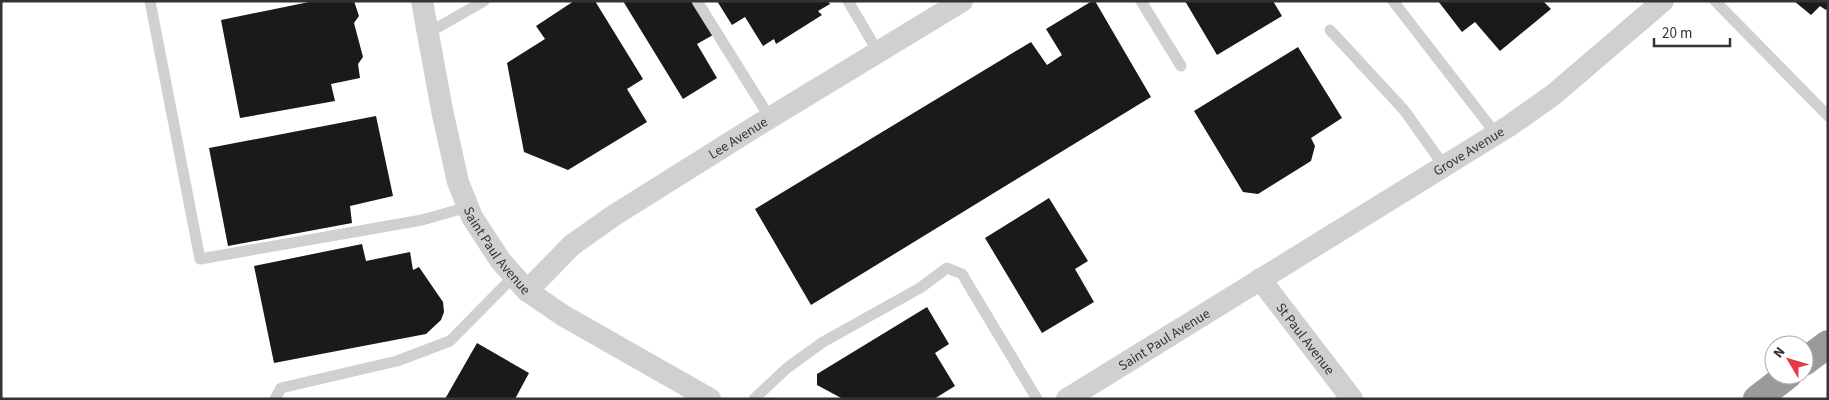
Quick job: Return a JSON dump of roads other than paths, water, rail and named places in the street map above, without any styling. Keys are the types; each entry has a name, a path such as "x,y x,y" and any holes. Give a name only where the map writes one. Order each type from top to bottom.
{"highway":[{"path":"1814,354 1828,344"},
{"path":"1756,399 1775,385"}],"street":[{"name":"Saint Paul Avenue","path":"422,1 458,182 472,217 500,260 520,283 564,316 706,398"},
{"name":"Lee Avenue","path":"520,283 614,216 962,1"},
{"name":"Grove Avenue","path":"1260,279 1496,134 1553,95 1663,1"},
{"name":"Saint Paul Avenue","path":"1067,399 1260,279"},
{"name":"St Paul Avenue","path":"1260,279 1352,399"}],"lane":[{"path":"150,1 200,259 422,220 468,207"},
{"path":"428,33 484,1"},
{"path":"697,1 770,118"},
{"path":"848,1 878,52"},
{"path":"1141,1 1181,66"},
{"path":"1393,1 1496,134"},
{"path":"1715,1 1828,116"},
{"path":"1330,30 1404,110 1444,166"},
{"path":"754,399 787,368 823,342 920,288 947,268 962,274 1036,399"},
{"path":"276,399 281,388 397,361 450,342 520,283"}]}
